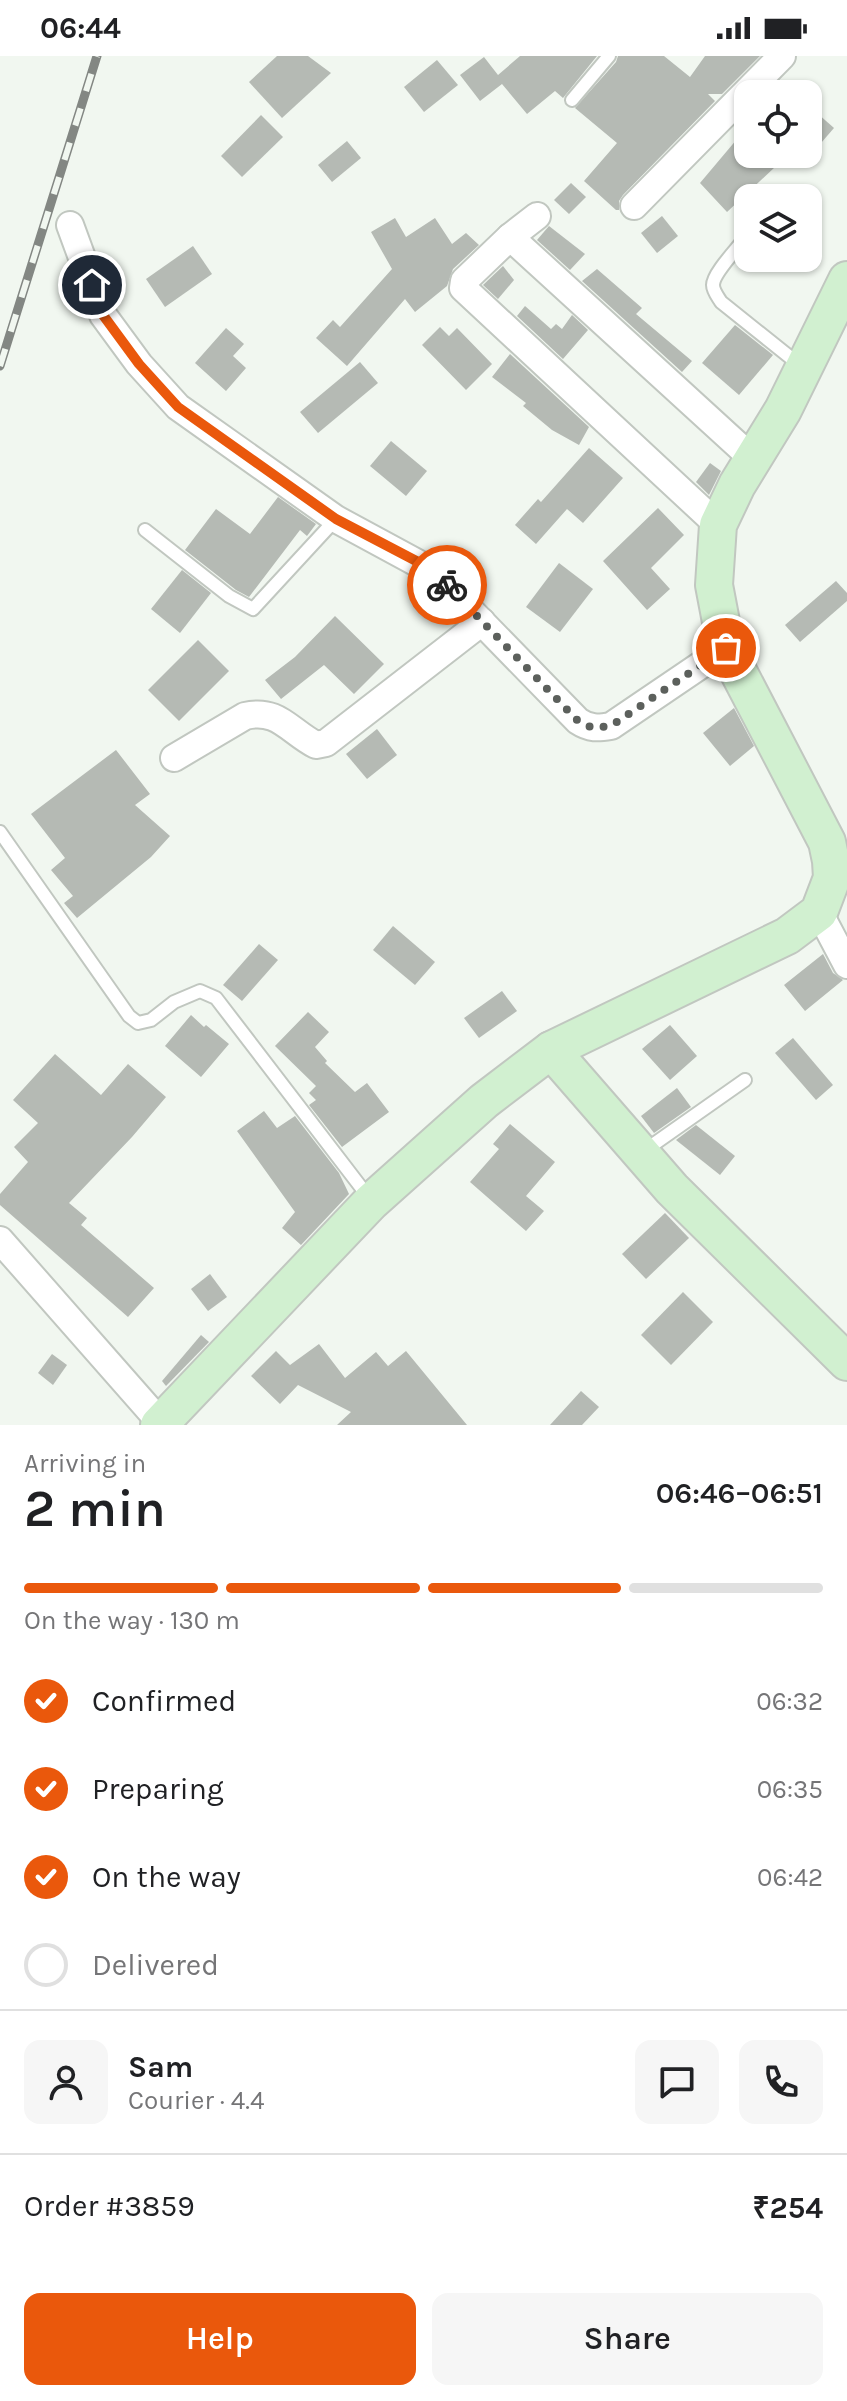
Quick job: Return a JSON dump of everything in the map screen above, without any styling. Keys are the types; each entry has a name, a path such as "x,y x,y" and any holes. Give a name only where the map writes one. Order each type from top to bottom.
{"street":[{"path":"634,206 782,56"},
{"path":"537,216 464,281 463,288 718,525"},
{"path":"70,225 103,315 139,364 178,407 336,519 432,571 578,721 593,728 611,726 726,648"},
{"path":"510,237 754,460"},
{"path":"0,1240 160,1424 371,1202 484,1101 551,1050 787,936 819,912 839,858 827,842 726,648 714,585 718,525 737,485 783,410 847,280"},
{"path":"174,758 245,716 257,713 270,714 316,745 326,743 482,622"},
{"path":"819,912 847,965"},
{"path":"551,1050 672,1189 847,1362"}],"lane":[{"path":"572,100 609,56"},
{"path":"734,252 712,283 715,293 721,302 804,368"},
{"path":"145,530 229,596 253,609 336,519"},
{"path":"0,832 129,1016 138,1023 151,1020 174,1002 200,991 216,998 371,1202"},
{"path":"641,1153 745,1080"}],"building":[{"path":"277,56 308,56 331,73 282,118 249,82"},
{"path":"520,56 597,56 563,98 555,91 527,114 502,84 480,101 460,75 484,57 498,75"},
{"path":"618,56 664,56 690,77 705,56 760,56 722,94 708,94 715,101 623,195 619,210 584,181 617,143 575,108"},
{"path":"437,60 458,85 424,112 404,87"},
{"path":"261,115 283,137 242,177 221,156"},
{"path":"822,117 834,128 822,142"},
{"path":"347,141 361,158 332,182 318,165"},
{"path":"734,143 734,168 774,168 757,184 734,184 734,205 727,212 700,183"},
{"path":"571,183 586,197 569,214 554,200"},
{"path":"662,216 678,236 657,253 641,233"},
{"path":"395,218 406,237 435,218 452,244 466,233 479,245 453,269 447,286 415,312 405,299 347,366 316,338 333,320 340,327 392,269 371,232"},
{"path":"549,226 585,254 570,270 537,240"},
{"path":"193,246 212,274 165,307 146,279"},
{"path":"503,266 514,280 498,299 483,285"},
{"path":"597,269 642,308 636,314 692,361 682,372 582,281"},
{"path":"525,306 551,329 556,324 562,329 572,315 588,330 563,359 517,316"},
{"path":"735,325 773,355 739,395 702,363"},
{"path":"440,327 449,336 457,328 492,364 466,390 422,345"},
{"path":"226,328 244,344 233,356 246,368 226,391 195,363"},
{"path":"510,354 589,427 579,445 552,430 523,406 526,403 492,377"},
{"path":"360,362 378,383 318,433 300,412"},
{"path":"391,441 427,471 406,496 370,466"},
{"path":"589,448 623,478 583,523 567,509 536,544 515,525 538,499 541,502"},
{"path":"710,463 721,471 709,495 696,482"},
{"path":"278,497 316,524 307,536 300,530 249,597 185,550 216,509 250,534"},
{"path":"658,508 684,535 651,568 670,589 647,610 603,561"},
{"path":"559,563 593,589 560,632 526,607"},
{"path":"182,570 211,593 180,633 151,609"},
{"path":"836,581 847,593 847,601 800,642 785,625"},
{"path":"335,616 384,664 354,694 324,665 281,699 265,680 295,657"},
{"path":"198,640 229,671 179,721 148,690"},
{"path":"734,708 754,746 730,766 703,733"},
{"path":"377,729 397,755 367,779 346,754"},
{"path":"116,750 150,794 135,805 170,836 151,857 77,918 64,903 73,896 51,870 65,858 31,814"},
{"path":"393,926 435,962 415,985 373,950"},
{"path":"259,944 278,960 242,1001 223,985"},
{"path":"823,954 833,973 843,980 805,1011 784,985"},
{"path":"502,991 517,1011 479,1038 464,1018"},
{"path":"308,1012 329,1032 315,1047 327,1061 325,1063 355,1092 367,1083 389,1112 342,1147 309,1105 316,1100 309,1093 316,1086 275,1046"},
{"path":"191,1015 229,1044 201,1077 165,1046"},
{"path":"670,1025 697,1056 670,1080 642,1049"},
{"path":"793,1038 833,1085 816,1100 775,1053"},
{"path":"55,1054 101,1095 128,1064 166,1097 69,1203 87,1218 81,1225 154,1288 128,1317 0,1205 0,1194 28,1162 14,1147 38,1123 13,1100"},
{"path":"677,1088 691,1107 654,1133 641,1116"},
{"path":"264,1111 277,1128 295,1116 339,1173 349,1194 301,1245 282,1228 295,1212 237,1131"},
{"path":"510,1124 555,1162 526,1196 544,1211 526,1231 470,1182 499,1149 493,1144"},
{"path":"696,1125 735,1156 720,1175 676,1140"},
{"path":"665,1213 689,1238 646,1279 622,1254"},
{"path":"210,1274 227,1297 208,1311 191,1289"},
{"path":"683,1292 713,1322 671,1365 641,1335"},
{"path":"201,1335 209,1342 166,1386 162,1381"},
{"path":"319,1344 345,1378 376,1352 388,1366 406,1351 467,1425 337,1425 351,1412 298,1385 280,1404 251,1376 276,1351 290,1365"},
{"path":"52,1354 67,1365 53,1385 38,1373"},
{"path":"581,1391 599,1407 582,1425 550,1425"}],"railway":[{"path":"0,366 97,56"}],"way so far":[{"path":"447,585 578,721 593,728 611,726 726,648"}],"route":[{"path":"92,285 103,315 139,364 178,407 336,519 422,564 447,585"}]}
